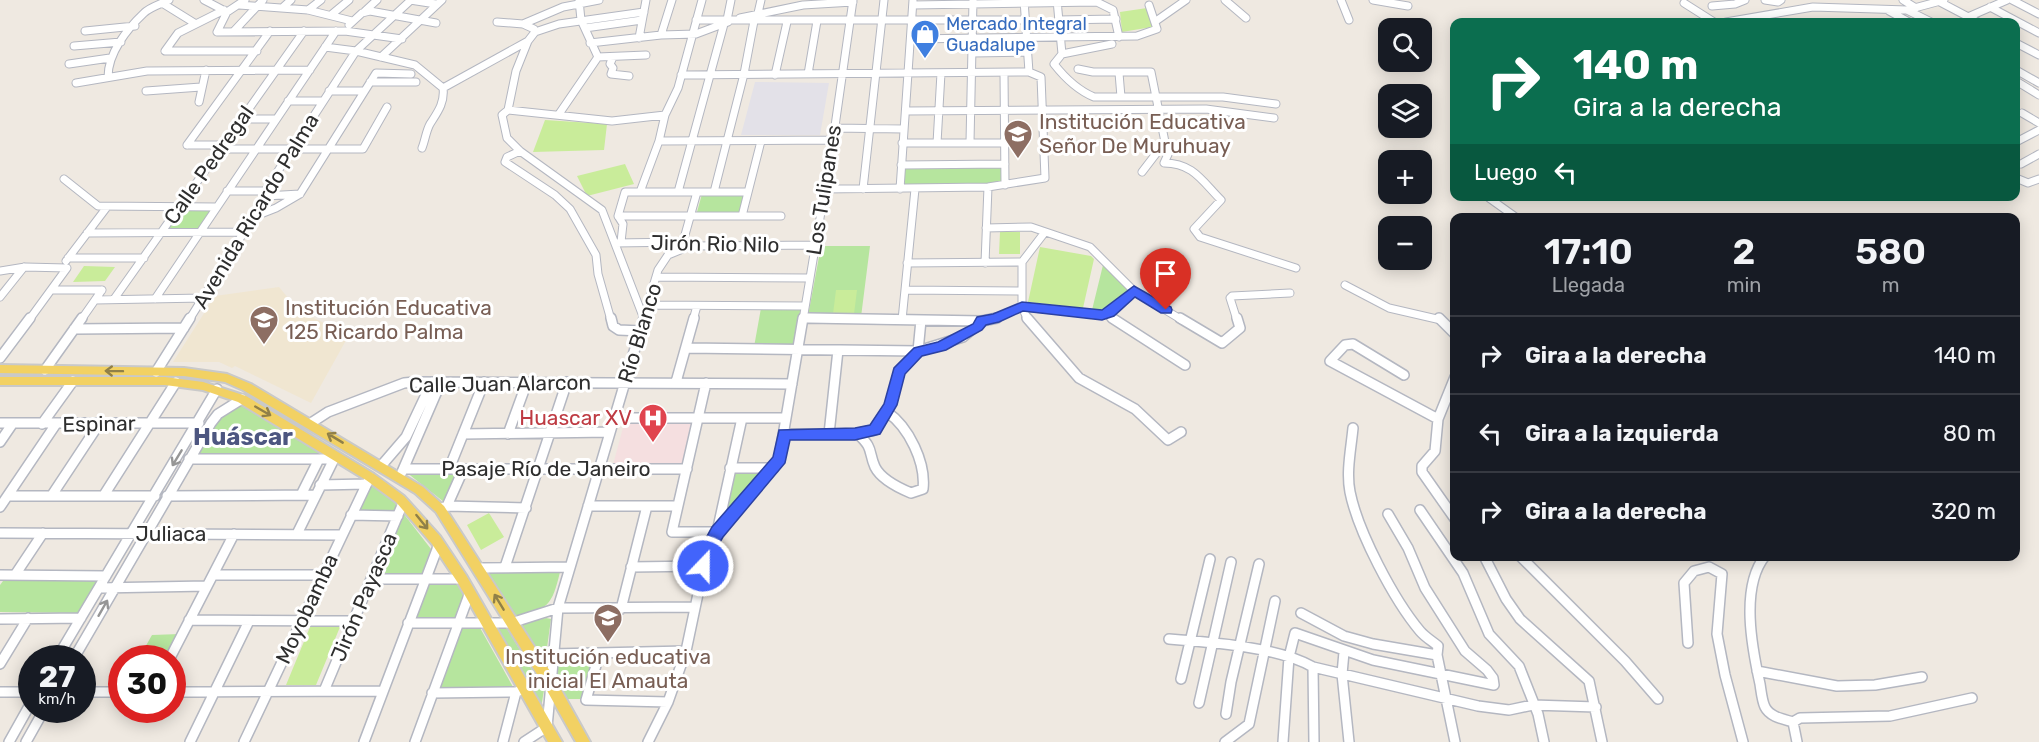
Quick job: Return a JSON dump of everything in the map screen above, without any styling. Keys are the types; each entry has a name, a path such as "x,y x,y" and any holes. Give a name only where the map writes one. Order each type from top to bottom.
{"main road":[{"path":"0,369 184,372 233,380 311,423 381,466 401,473 411,485 444,507 583,742"},
{"path":"0,381 176,382 217,389 242,399 400,499 439,544 462,579 520,691 555,742"},
{"path":"338,459 355,458 358,452"},
{"path":"400,499 400,486 411,485"}],"street":[{"path":"204,0 213,2 226,11"},
{"path":"245,0 239,5 178,33 165,51 258,51"},
{"path":"234,31 263,0"},
{"path":"282,8 291,0"},
{"path":"308,10 321,0"},
{"path":"331,15 349,0"},
{"path":"345,31 352,21 377,0"},
{"path":"410,0 439,2"},
{"name":"Avenida Ricardo Palma","path":"156,372 244,232 291,149 356,51 410,0"},
{"path":"523,24 542,14 579,2 599,0"},
{"path":"639,38 646,0"},
{"path":"662,35 672,0"},
{"path":"640,192 659,141 665,115 678,88 702,0"},
{"path":"678,192 694,141 731,0"},
{"path":"758,13 761,0"},
{"path":"789,0 789,8"},
{"path":"863,189 884,0"},
{"path":"1156,21 1184,0"},
{"path":"1225,0 1246,18"},
{"path":"1341,0 1349,20"},
{"path":"1372,0 1408,6"},
{"path":"1712,6 1735,4 1744,0"},
{"path":"1766,0 1778,2 1781,0"},
{"path":"1807,0 1813,7"},
{"path":"1863,0 1877,9"},
{"path":"1903,0 1916,8"},
{"path":"1749,18 1813,7 1907,10 1940,1 1968,17 2007,0"},
{"path":"2012,0 2039,14"},
{"path":"590,43 662,35 691,35 758,13 820,2 853,1"},
{"name":"Los Tulipanes","path":"777,464 798,349 853,1"},
{"path":"900,189 913,2 1095,1 1113,10 1119,37"},
{"path":"108,77 110,58 145,12 166,2 196,24"},
{"path":"381,57 439,2"},
{"path":"579,2 581,20 598,57"},
{"path":"969,142 972,111 973,2"},
{"path":"1024,2 1029,72"},
{"path":"1057,2 1062,54"},
{"path":"1684,3 1708,18"},
{"path":"239,5 308,10 352,21"},
{"path":"911,39 1119,37 1154,32 1157,28 1156,21 1149,5"},
{"path":"1990,8 2010,18"},
{"path":"1907,10 1922,18"},
{"path":"210,41 217,32 226,11"},
{"path":"365,11 436,23"},
{"path":"1889,11 1902,18"},
{"path":"644,12 559,24 535,32 528,41 515,74 512,85 513,99 502,115 507,138 520,151 602,210 618,242 640,316 645,319"},
{"path":"1058,20 1116,19"},
{"path":"585,28 642,20"},
{"path":"696,20 725,22"},
{"path":"735,20 787,22 1026,20"},
{"path":"497,21 523,24 534,29 535,32"},
{"path":"714,192 744,75 754,21"},
{"path":"808,74 816,21"},
{"path":"775,75 787,22"},
{"path":"2020,23 2039,33"},
{"path":"85,31 135,26"},
{"path":"270,30 258,51 187,145 256,149 363,149 387,107"},
{"name":"Calle Pedregal","path":"114,299 304,31"},
{"path":"156,299 336,31"},
{"path":"217,32 345,31 402,39"},
{"path":"1005,52 1006,38"},
{"path":"442,88 528,41"},
{"path":"74,46 121,42"},
{"path":"1112,44 1062,54 1054,64 1059,72 1081,91 1094,97 1223,97 1276,104"},
{"path":"2020,45 2039,55"},
{"path":"325,47 356,51 416,65 442,88 444,95 439,111 430,125 422,148"},
{"path":"973,53 1027,52"},
{"path":"598,57 646,55"},
{"path":"559,114 598,57"},
{"path":"613,57 610,64 613,68 611,74 629,76"},
{"path":"69,64 110,58"},
{"path":"1078,69 1119,73 1151,72 1154,97 1165,142 1170,150 1164,163 1179,163 1193,171 1221,200 1194,229 1200,237 1296,267"},
{"path":"199,102 206,70"},
{"path":"76,83 147,71 310,70"},
{"path":"681,75 1029,72 1041,77 1045,178 988,187 824,189"},
{"path":"2020,72 2039,83"},
{"name":"Avenida Ricardo Palma","path":"300,194 375,73 411,74"},
{"path":"1004,73 1005,185"},
{"path":"1119,73 1121,97"},
{"path":"936,143 941,74"},
{"path":"370,82 416,82"},
{"path":"2020,83 2039,95"},
{"path":"146,91 201,87"},
{"path":"329,91 364,91"},
{"path":"288,101 323,101"},
{"path":"906,111 1206,109 1274,118"},
{"path":"506,111 559,114 612,121 665,115"},
{"path":"2022,113 2039,123"},
{"path":"241,119 275,119"},
{"path":"834,128 904,129"},
{"path":"2020,140 2039,130"},
{"path":"659,141 832,140"},
{"path":"742,216 761,141"},
{"path":"1143,172 1165,142"},
{"path":"902,143 1004,143"},
{"path":"520,151 507,157 505,162 564,202 577,219 596,255 598,274 613,326 619,330 641,331"},
{"path":"2021,164 2039,154"},
{"path":"901,165 1005,164"},
{"path":"64,179 94,205 217,207"},
{"path":"2020,180 2028,183 2039,179"},
{"path":"985,263 988,187"},
{"path":"902,320 915,189"},
{"path":"227,191 300,194"},
{"path":"618,242 623,224 618,216 625,192 748,192"},
{"path":"686,244 690,216 697,192"},
{"path":"253,217 276,208 300,194"},
{"path":"1493,201 1510,213"},
{"path":"0,358 52,290 69,258 107,207"},
{"path":"618,216 781,216"},
{"path":"986,228 1031,227 1090,247 1134,291 1222,342 1240,328 1230,298 1232,296 1290,293"},
{"path":"87,233 244,232"},
{"path":"1045,232 1022,262 1022,307 1025,316 1079,378 1135,409 1168,440 1181,432"},
{"name":"Jirón Rio Nilo","path":"618,242 814,245"},
{"name":"Río Blanco","path":"546,727 558,608 613,418 626,382 656,277 668,255 686,244"},
{"path":"69,258 144,258"},
{"path":"907,263 1022,262"},
{"path":"0,271 25,267 64,268"},
{"path":"0,297 25,267"},
{"path":"656,277 809,278"},
{"path":"1345,285 1389,308 1439,318 1450,329"},
{"path":"45,370 102,290 52,290"},
{"path":"905,290 1022,291"},
{"path":"1106,314 1134,291"},
{"path":"95,300 203,298"},
{"path":"648,305 805,306"},
{"path":"676,382 697,306"},
{"path":"803,318 982,321 995,319 1022,307 1106,314 1185,365"},
{"path":"784,434 858,434 874,430 887,412 899,372 918,351 921,320"},
{"path":"687,348 918,351 951,342 978,327 982,321"},
{"path":"74,329 184,328"},
{"path":"1404,375 1353,344 1345,345 1330,361 1438,418"},
{"path":"829,434 838,350"},
{"path":"42,424 73,381"},
{"path":"104,495 176,382"},
{"path":"381,466 396,454 405,441 436,382"},
{"path":"401,473 436,382"},
{"path":"448,469 484,382"},
{"path":"508,434 527,382"},
{"path":"505,567 567,382"},
{"name":"Calle Juan Alarcon","path":"311,423 328,412 404,383 792,384"},
{"path":"706,383 672,532 717,532"},
{"path":"65,645 199,423 217,389"},
{"path":"1450,389 1438,418 1435,451 1422,466 1422,472 1450,512"},
{"path":"82,645 167,496 218,414 242,399"},
{"path":"858,434 872,446 875,468 880,474 908,492 915,493 923,489 924,472 917,454 896,417 887,412"},
{"path":"613,418 786,418"},
{"path":"717,532 742,418"},
{"name":"Espinar","path":"0,423 199,423"},
{"path":"0,442 14,423"},
{"path":"3,502 56,424"},
{"path":"52,495 99,424"},
{"path":"1353,428 1349,473 1354,513 1390,584 1421,632 1438,646 1437,655 1455,742"},
{"path":"463,434 609,432"},
{"path":"189,459 338,459"},
{"path":"301,495 318,459"},
{"path":"297,534 320,485 338,459"},
{"path":"730,468 777,464"},
{"path":"648,742 668,702 686,651 707,551 717,532 777,464"},
{"name":"Pasaje Río de Janeiro","path":"401,473 448,469 687,469"},
{"path":"463,470 444,507 525,508"},
{"path":"320,485 368,480"},
{"name":"Moyobamba","path":"244,742 368,480"},
{"path":"3,502 52,495 155,496"},
{"path":"167,496 315,495"},
{"name":"Jirón Payasca","path":"324,691 398,516 400,499"},
{"path":"588,506 678,506"},
{"path":"621,609 647,506"},
{"path":"1420,510 1450,555"},
{"path":"1283,742 1289,657 1295,633 1372,660 1494,685 1493,678 1487,670 1465,651 1425,588 1408,548 1388,513"},
{"path":"351,515 398,516"},
{"name":"Juliaca","path":"0,533 342,535"},
{"path":"15,575 43,533"},
{"path":"176,645 234,534"},
{"path":"364,742 439,544"},
{"path":"1181,679 1210,559"},
{"path":"1454,561 1462,573 1482,622 1520,666 1538,714 1544,742"},
{"path":"1487,561 1506,599 1520,619 1588,681 1596,707 1602,742"},
{"path":"1524,561 1537,576 1635,669 1658,699"},
{"path":"1703,568 1704,561"},
{"path":"1761,561 1757,566 1753,585 1750,639 1765,707 1776,717 1793,722 1800,718 1890,716 1971,698"},
{"path":"1199,703 1231,562"},
{"path":"1226,714 1231,682 1259,564"},
{"path":"632,567 703,566"},
{"path":"479,568 570,567"},
{"path":"1688,643 1683,583 1694,571 1708,567 1722,574 1723,582 1717,610 1717,633 1743,742"},
{"path":"1,577 15,575 106,576"},
{"path":"213,575 324,575"},
{"path":"371,579 462,579"},
{"path":"99,588 207,586"},
{"path":"415,742 470,592"},
{"path":"1225,742 1249,724 1275,601"},
{"path":"408,623 511,623 558,608 695,607"},
{"path":"1301,613 1344,636 1373,644 1437,655"},
{"path":"0,664 28,618"},
{"path":"0,619 81,618"},
{"path":"189,620 354,621"},
{"path":"188,742 215,693 249,621"},
{"path":"1169,639 1214,643 1289,657 1313,667 1389,687 1478,706 1509,710 1533,705 1596,707"},
{"path":"552,654 599,655 686,651"},
{"path":"1344,652 1342,674 1349,742"},
{"path":"599,655 586,700 668,702"},
{"path":"1313,667 1314,742"},
{"path":"1757,671 1837,686 1875,685 1922,677"},
{"path":"186,692 383,691"},
{"path":"432,693 520,691 503,742"},
{"path":"0,692 18,692"},
{"path":"1793,722 1797,742"},
{"path":"0,741 9,742 20,723"},
{"path":"26,742 37,723"},
{"path":"524,742 546,727"}],"shaded area":[{"path":"755,82 829,83 820,135 741,135"},
{"name":"Institución Educativa 125 Ricardo Palma","path":"279,287 299,311 349,335 311,403 235,366 232,368 219,362 173,362 215,296"},
{"name":"Huascar XV","path":"625,420 693,421 683,466 613,465"}],"green space":[{"path":"1147,8 1152,27 1122,32 1120,12"},
{"path":"545,120 607,124 604,150 533,152"},
{"path":"625,164 634,184 587,196 577,176"},
{"path":"1004,166 1005,182 902,187 903,167"},
{"path":"702,194 745,195 741,212 697,212"},
{"path":"212,208 201,229 166,231 180,210"},
{"path":"1000,232 1020,232 1020,254 999,254"},
{"path":"821,246 870,246 861,317 808,316"},
{"path":"1040,247 1091,256 1094,259 1083,308 1028,302"},
{"path":"1103,265 1131,290 1103,312 1092,310"},
{"path":"84,266 115,267 105,281 73,282"},
{"path":"836,290 857,290 854,314 833,314"},
{"path":"801,307 793,346 754,347 761,308"},
{"path":"241,404 321,453 320,457 194,456 216,420"},
{"path":"734,469 768,470 723,523"},
{"path":"406,472 459,472 444,502"},
{"path":"370,482 399,505 396,511 357,512"},
{"path":"403,513 431,549 421,576 376,577"},
{"path":"489,513 504,537 481,550 467,525"},
{"path":"487,571 560,572 554,592 547,604 534,612 514,618"},
{"path":"99,580 78,613 0,612 0,585 3,581"},
{"path":"427,582 459,583 465,594 456,621 413,620"},
{"path":"546,618 551,619 545,662 542,665 518,625"},
{"path":"479,626 513,687 510,691 435,691 458,627"},
{"path":"310,627 340,627 316,685 286,685"},
{"path":"506,627 544,690 541,708 496,629"},
{"path":"180,634 174,645 146,645 152,635"},
{"path":"556,655 594,656 583,699 562,699 554,683"}],"place":[{"name":"Mercado Integral Guadalupe","path":"925,60"},
{"name":"Institución Educativa Señor De Muruhuay","path":"1018,160"},
{"name":"Institución Educativa 125 Ricardo Palma","path":"264,346"},
{"name":"Huascar XV","path":"653,444"},
{"name":"Institución educativa inicial El Amauta","path":"608,644"}],"district":[{"name":"Huáscar","path":"243,437"}],"route":[{"path":"703,566 707,551 717,532 774,468 779,459 784,434 865,434 874,430 890,405 899,372 918,351 942,346 978,327 982,321 995,319 1022,307 1102,315 1110,313 1134,291 1166,310"}]}
